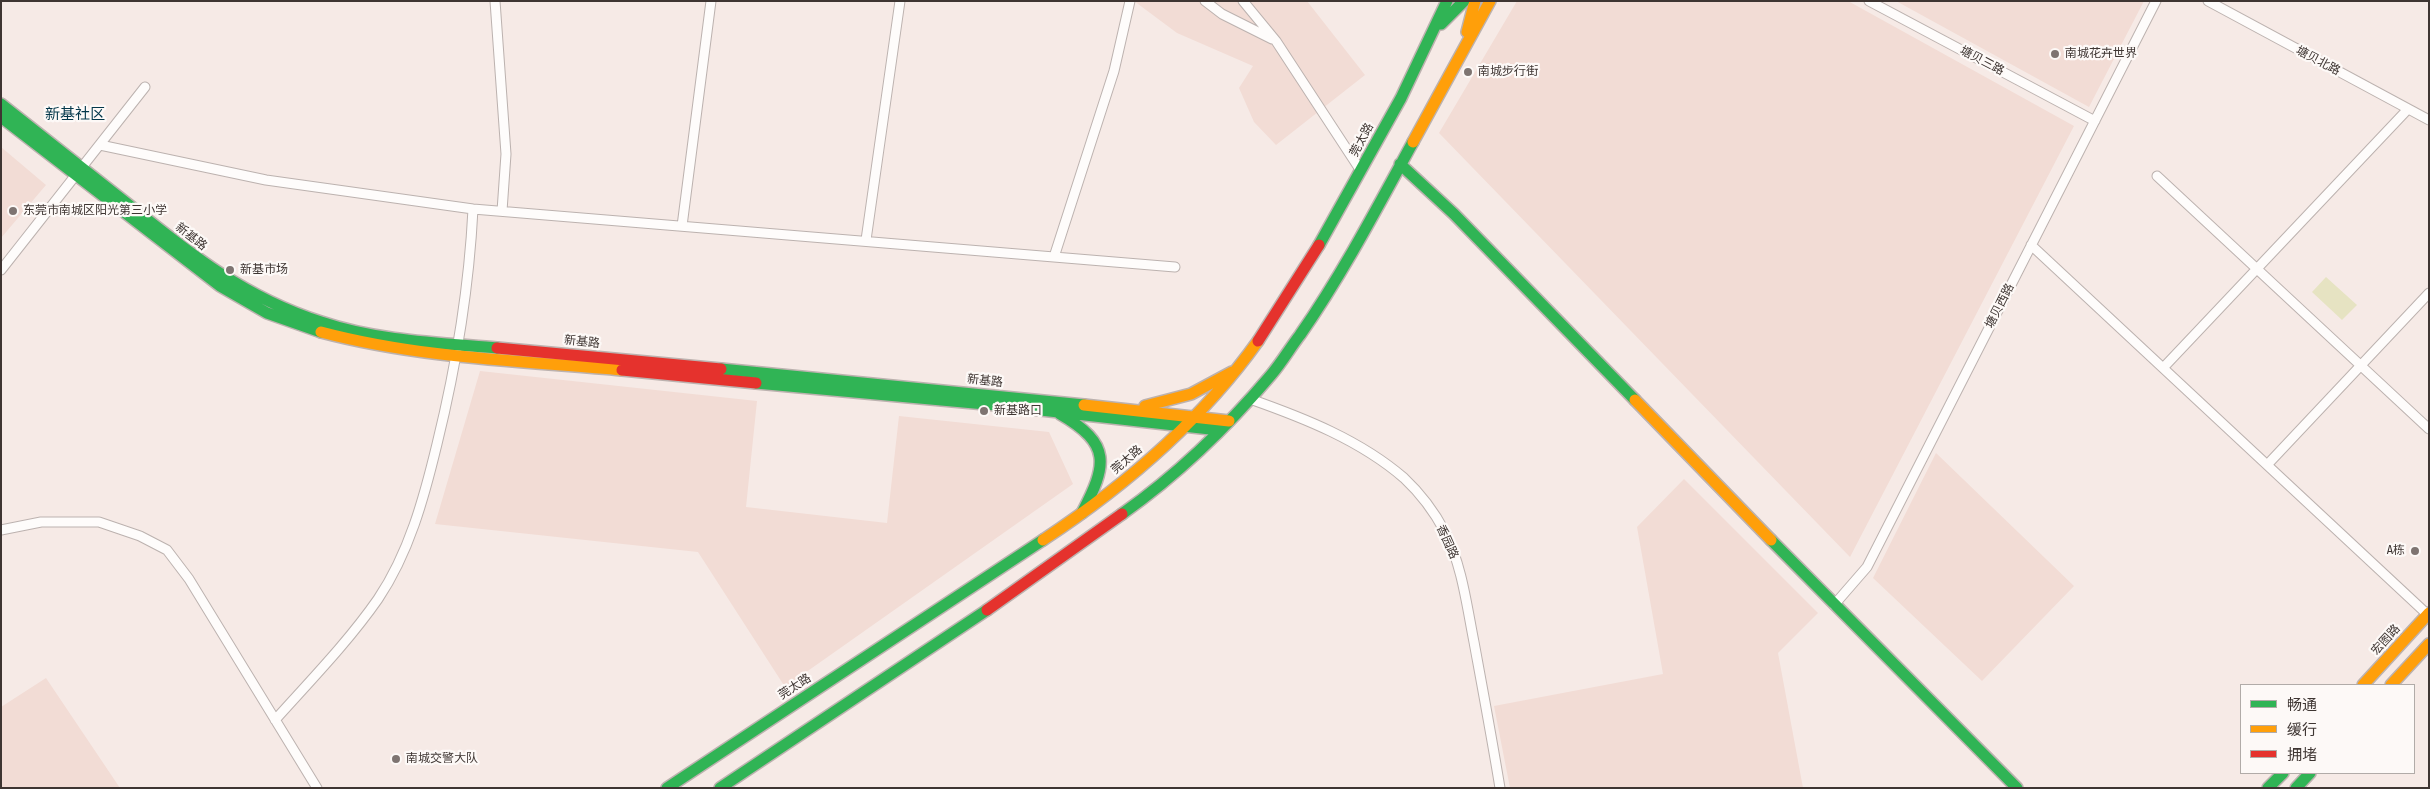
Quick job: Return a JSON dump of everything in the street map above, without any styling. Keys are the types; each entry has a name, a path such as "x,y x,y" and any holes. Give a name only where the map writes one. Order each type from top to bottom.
{"street":[{"path":"495,1 506,154 502,212"},
{"path":"682,226 711,1"},
{"path":"866,240 900,1"},
{"path":"1054,257 1114,71 1130,1"},
{"path":"1205,1 1222,14 1276,41"},
{"path":"1243,1 1276,41 1361,171"},
{"name":"莞太路","path":"666,788 936,612 1082,513 1121,484 1209,402 1268,327 1299,282 1361,171 1435,31 1447,1"},
{"path":"1435,31 1464,1"},
{"path":"1463,48 1475,1"},
{"name":"塘贝三路","path":"1869,1 2095,121"},
{"name":"塘贝西路","path":"1834,605 1867,567 2156,1"},
{"name":"塘贝北路","path":"2208,1 2429,120"},
{"path":"720,788 948,637 1135,505 1176,472 1229,421 1272,374 1322,303 1354,251 1463,48 1490,3"},
{"path":"1,270 145,87"},
{"name":"新基路","path":"1,104 79,172"},
{"path":"2163,368 2408,108"},
{"name":"新基路","path":"1,118 79,172 199,261 248,293 288,311 326,324 368,334 458,350 1055,411 1219,430"},
{"path":"100,145 266,180 473,209 1175,267"},
{"path":"1400,164 1454,214 1834,605 2017,788"},
{"path":"2158,176 2429,429"},
{"path":"275,720 328,660 378,598 408,544 428,480 458,350 471,260 473,209"},
{"path":"2031,245 2428,614"},
{"path":"2267,465 2429,293"},
{"name":"新基路","path":"458,350 1125,409 1229,421"},
{"path":"1125,409 1170,402 1210,385 1234,370"},
{"name":"香园路","path":"1250,399 1297,416 1348,440 1376,457 1405,479 1424,500 1445,533 1455,556 1468,608 1500,788"},
{"path":"1055,411 1084,430 1094,441 1099,451 1101,467 1098,483 1082,513"},
{"path":"1,530 40,522 99,522 140,536 167,550 189,579 317,788"},
{"name":"宏图路","path":"2364,684 2428,614"},
{"path":"2392,684 2429,644"},
{"path":"2268,788 2281,774"},
{"path":"2296,788 2309,774"}],"shaded area":[{"path":"1134,1 1307,1 1365,75 1276,145 1254,122 1239,88 1253,66 1177,33"},
{"path":"1517,1 1848,1 2074,126 1850,557 1439,133"},
{"name":"南城花卉世界","path":"1896,1 2144,1 2089,107"},
{"name":"东莞市南城区阳光第三小学","path":"1,147 46,185 1,238"},
{"path":"2326,277 2357,305 2342,320 2312,292"},
{"path":"480,371 757,401 746,507 887,523 899,416 1049,432 1073,484 785,687 698,552 435,524"},
{"path":"1936,453 2074,586 1982,681 1873,578"},
{"path":"1684,479 1818,613 1778,653 1803,788 1510,788 1494,706 1663,674 1637,527"},
{"path":"46,678 120,788 1,788 1,707"}],"traffic: fast":[{"path":"1319,245 1401,98 1447,1"},
{"path":"1441,24 1464,1"},
{"path":"1,104 197,257 219,273 268,300 321,322 364,333 430,343 497,348"},
{"path":"1,117 220,286 267,313 321,332"},
{"path":"1122,514 1201,449 1255,394 1275,370 1331,288 1413,142"},
{"path":"1400,164 1454,214 1635,400"},
{"path":"721,369 1084,405"},
{"path":"756,383 996,405 1219,430"},
{"path":"1060,414 1089,435 1100,457 1100,468 1096,482 1082,513"},
{"path":"667,788 1043,540"},
{"path":"1771,540 2017,788"},
{"path":"720,788 987,610"},
{"path":"2268,788 2282,774"},
{"path":"2296,788 2309,774"}],"traffic: slow":[{"path":"1467,32 1475,1"},
{"path":"1413,142 1490,1"},
{"path":"321,332 395,348 433,353 622,370"},
{"path":"1043,540 1103,497 1160,450 1212,398 1258,341"},
{"path":"1145,406 1191,394 1232,372"},
{"path":"1635,400 1771,540"},
{"path":"1084,405 1229,421"},
{"path":"2364,684 2429,613"},
{"path":"2392,684 2429,644"}],"traffic: jam":[{"path":"1258,341 1319,245"},
{"path":"497,348 721,369"},
{"path":"622,370 756,383"},
{"path":"987,610 1122,514"}],"place":[{"name":"南城花卉世界","path":"2055,54"},
{"name":"南城步行街","path":"1468,72"},
{"name":"东莞市南城区阳光第三小学","path":"13,211"},
{"name":"新基市场","path":"230,270"},
{"name":"新基路口","path":"984,411"},
{"name":"A栋","path":"2415,551"},
{"name":"南城交警大队","path":"396,759"}],"district":[{"name":"新基社区","path":"75,115"}]}
